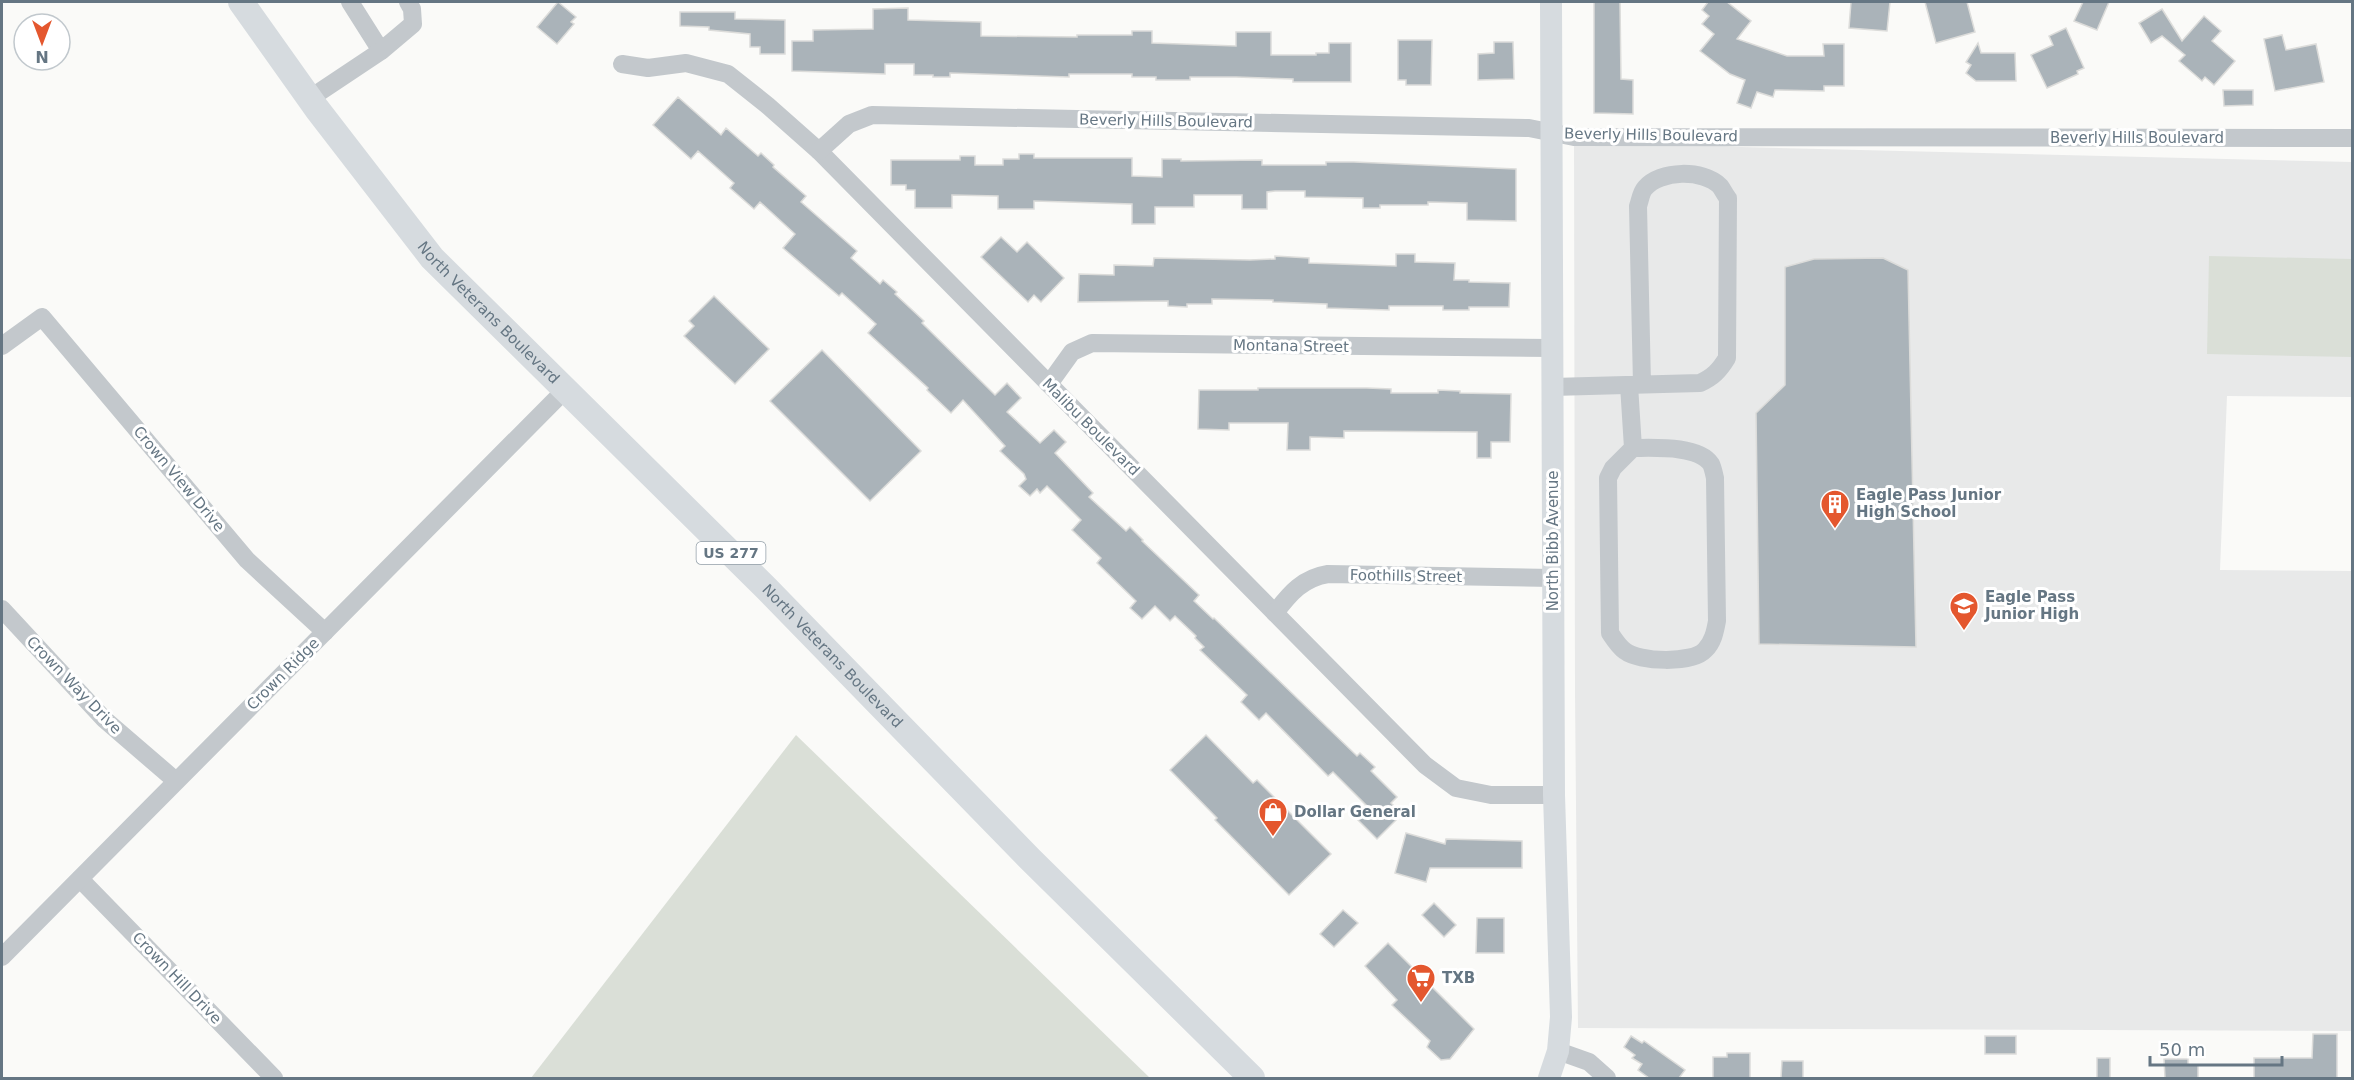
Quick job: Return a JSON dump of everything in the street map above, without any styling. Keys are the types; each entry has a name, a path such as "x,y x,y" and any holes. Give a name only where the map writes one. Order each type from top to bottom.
{"highway":[{"name":"North Veterans Boulevard","path":"241,2 309,99 432,258 766,588 1030,859 1252,1078"}],"main road":[{"name":"North Bibb Avenue","path":"1549,1078 1558,1051 1561,1017 1554,795 1551,2"}],"street":[{"path":"350,2 381,51"},
{"path":"309,99 381,51 413,24 412,9 408,2"},
{"name":"Malibu Boulevard","path":"622,64 648,68 686,63 728,74 819,151 1425,765 1456,788 1491,795 1554,795"},
{"name":"Beverly Hills Boulevard","path":"819,151 849,124 872,115 1529,128 1574,137 2352,138"},
{"path":"1552,387 1636,385 1700,383 1712,377 1727,358 1728,198 1720,186 1709,179 1692,175 1676,175 1659,178 1644,189 1638,206 1636,385 1633,448 1612,468 1608,478 1610,633 1624,651 1643,660 1690,658 1704,652 1714,636 1717,621 1715,478 1710,463 1697,454 1677,449 1633,448"},
{"name":"Crown View Drive","path":"2,346 42,317 247,560 325,632"},
{"name":"Montana Street","path":"1049,384 1072,352 1092,344 1551,348"},
{"name":"Crown Ridge","path":"2,957 565,390"},
{"name":"Foothills Street","path":"1275,613 1311,577 1328,574 1553,578"},
{"name":"Crown Way Drive","path":"2,609 104,719 176,781"},
{"name":"Crown Hill Drive","path":"80,879 274,1078"},
{"path":"1558,1051 1589,1062 1607,1078"}],"shaded area":[{"name":"Eagle Pass Junior High","path":"1574,137 1741,147 2352,162 2352,397 2227,396 2220,570 2352,571 2352,1031 1578,1028"},
{"path":"2209,256 2352,259 2352,357 2207,354"},
{"path":"796,735 1150,1078 531,1078"}],"building":[{"path":"558,2 576,17 571,22 574,24 557,44 537,27"},
{"path":"1594,2 1620,2 1621,79 1633,80 1633,114 1594,113"},
{"path":"1708,2 1727,2 1751,21 1737,39 1787,56 1824,56 1823,44 1844,44 1844,86 1824,86 1824,91 1775,90 1773,97 1757,92 1751,108 1737,103 1745,80 1730,74 1700,51 1714,34 1702,24 1709,16 1702,10"},
{"path":"1851,2 1890,2 1887,31 1849,28"},
{"path":"1925,2 1967,2 1975,32 1936,43"},
{"path":"2083,2 2109,2 2097,30 2074,21"},
{"path":"908,8 908,20 981,22 981,36 1077,37 1077,35 1132,35 1132,31 1152,31 1152,43 1236,46 1236,32 1271,32 1271,55 1316,55 1316,53 1329,53 1329,43 1351,43 1351,82 1293,82 1293,79 1236,77 1156,80 1156,77 1132,77 1132,74 1069,74 1069,77 950,73 950,77 933,77 933,75 914,75 914,64 885,64 885,74 792,71 792,41 813,41 813,30 873,29 873,9"},
{"path":"2162,9 2182,41 2204,16 2221,31 2212,41 2235,61 2214,85 2205,77 2202,81 2179,61 2185,55 2162,36 2151,43 2139,23"},
{"path":"680,12 735,12 735,19 785,20 785,54 760,54 760,47 750,47 750,34 709,30 709,27 680,26"},
{"path":"2066,28 2084,68 2077,71 2078,74 2047,88 2031,55 2053,45 2049,36"},
{"path":"2282,35 2286,50 2316,44 2324,82 2275,91 2264,39"},
{"path":"1398,40 1432,40 1431,85 1406,85 1406,80 1398,80"},
{"path":"1494,42 1513,42 1514,79 1478,80 1478,54 1494,53"},
{"path":"1978,43 1981,53 2015,53 2016,81 1976,81 1966,73 1971,65 1966,62"},
{"path":"2223,90 2253,90 2253,105 2224,106"},
{"path":"678,97 721,135 726,128 758,156 761,153 774,165 773,167 806,196 801,202 857,251 851,258 880,284 883,280 897,292 895,294 924,321 922,323 995,395 1007,383 1021,398 1007,412 1040,443 1054,430 1066,442 1055,453 1093,493 1089,497 1126,531 1130,527 1199,595 1194,601 1357,756 1360,753 1375,767 1371,771 1397,797 1391,803 1402,814 1377,839 1354,816 1366,805 1333,772 1328,776 1266,713 1259,720 1241,702 1247,695 1200,650 1204,647 1195,638 1196,636 1175,616 1170,621 1155,606 1142,619 1130,608 1136,601 1097,563 1101,558 1072,530 1081,520 1047,486 1040,493 1037,489 1030,496 1019,486 1026,479 1024,474 1000,451 1005,446 963,400 951,413 927,390 928,388 868,333 876,324 842,293 839,296 783,248 795,234 760,202 754,209 730,188 734,183 698,151 691,159 653,125"},
{"path":"1019,154 1034,154 1034,158 1132,158 1132,176 1162,177 1162,159 1181,159 1181,161 1262,160 1262,165 1326,165 1326,162 1354,162 1516,169 1516,221 1467,220 1467,203 1428,202 1428,205 1380,205 1380,208 1363,208 1363,198 1305,197 1305,191 1275,191 1267,192 1267,209 1242,209 1242,195 1194,195 1194,207 1155,207 1155,224 1132,224 1132,204 1034,201 1034,209 998,209 998,196 952,195 952,208 915,208 915,190 906,190 906,185 891,185 891,160 960,160 960,156 975,156 975,165 1003,165 1003,159 1019,159"},
{"path":"1001,237 1017,252 1027,242 1064,278 1041,302 1034,295 1028,302 981,257"},
{"path":"1396,254 1415,254 1415,262 1455,263 1454,280 1510,283 1509,307 1469,307 1469,310 1443,310 1443,306 1389,306 1389,310 1327,308 1327,304 1273,302 1273,300 1212,299 1212,304 1187,304 1187,307 1168,306 1168,301 1078,302 1079,274 1114,275 1114,265 1153,266 1154,258 1250,260 1275,259 1275,256 1309,258 1309,263 1396,266"},
{"name":"Eagle Pass Junior High School","path":"1883,258 1908,270 1916,647 1759,644 1756,413 1785,385 1785,267 1814,259"},
{"path":"714,296 769,349 735,384 684,336 694,326 689,321"},
{"path":"822,350 921,451 870,501 770,401"},
{"path":"1258,388 1367,388 1391,389 1391,393 1438,393 1438,390 1511,394 1510,442 1491,442 1491,458 1477,458 1477,432 1344,431 1344,438 1310,437 1310,450 1287,450 1288,423 1229,423 1229,430 1198,429 1199,390 1258,390"},
{"name":"Dollar General","path":"1206,735 1253,783 1257,780 1331,854 1289,895 1215,820 1217,818 1170,770"},
{"path":"1406,833 1445,844 1446,839 1522,841 1522,868 1430,868 1426,882 1395,873"},
{"path":"1434,903 1456,925 1444,937 1422,915"},
{"path":"1343,910 1358,923 1334,947 1320,934"},
{"path":"1477,918 1504,918 1504,953 1476,953"},
{"name":"TXB","path":"1388,943 1474,1029 1450,1059 1441,1060 1427,1047 1430,1041 1392,1005 1397,1000 1365,966"},
{"path":"2313,1034 2337,1034 2337,1078 2254,1078 2254,1058 2312,1058"},
{"path":"1631,1036 1642,1043 1644,1041 1685,1070 1679,1078 1649,1078 1638,1070 1642,1064 1632,1058 1635,1055 1624,1047"},
{"path":"1985,1036 2016,1036 2016,1054 1985,1054"},
{"path":"1727,1053 1750,1053 1750,1078 1713,1078 1713,1057 1727,1057"},
{"path":"2097,1058 2110,1058 2110,1078 2097,1078"},
{"path":"2164,1059 2188,1059 2188,1065 2198,1065 2198,1078 2165,1078"},
{"path":"1782,1061 1803,1061 1803,1078 1781,1078"}],"place":[{"name":"Eagle Pass Junior High School","path":"1835,530"},
{"name":"Eagle Pass Junior High","path":"1964,632"},
{"name":"Dollar General","path":"1273,838"},
{"name":"TXB","path":"1421,1004"}]}
